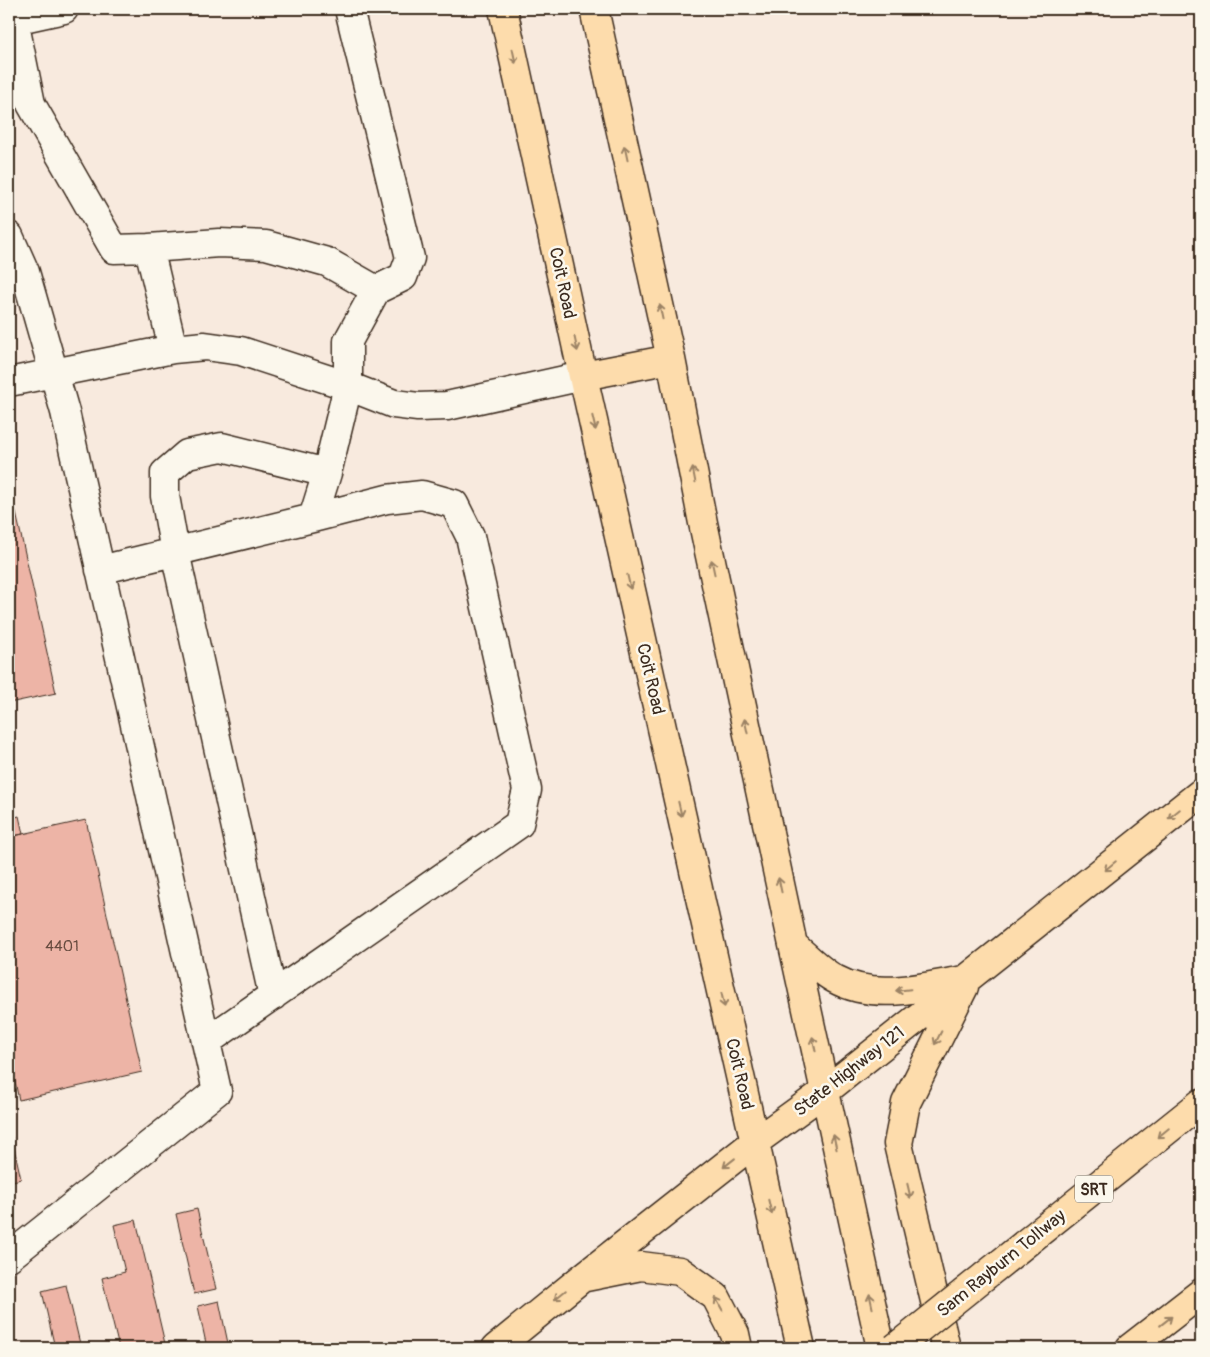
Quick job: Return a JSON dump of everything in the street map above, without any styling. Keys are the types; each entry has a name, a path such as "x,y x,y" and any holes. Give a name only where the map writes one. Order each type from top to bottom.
{"main road":[{"name":"Coit Road","path":"503,9 583,376 801,1348"},
{"path":"594,9 671,359 703,523 792,945 881,1348"},
{"path":"583,376 671,359"},
{"name":"State Highway 121","path":"496,1348 755,1142 824,1092 968,979 1201,793"},
{"path":"792,945 835,979 862,990 901,990 968,979"},
{"path":"946,1348 898,1144 906,1103 968,979"},
{"name":"Sam Rayburn Tollway","path":"895,1348 1201,1103"},
{"path":"582,1278 641,1266 680,1271 716,1297 735,1334 738,1348"},
{"path":"1130,1348 1201,1294"}],"lane":[{"path":"64,9 14,20 30,104 114,249 219,243 266,245 327,262 376,290"},
{"path":"313,518 327,473 348,386 348,341 376,290 403,277 410,258 349,9"},
{"path":"9,236 28,279 65,412 217,1091 9,1257"},
{"path":"149,248 173,349"},
{"path":"9,382 173,349 206,346 241,351 348,386 394,404 418,407 447,406 583,376"},
{"path":"273,996 175,552 165,496 165,473 187,454 222,447 327,473"},
{"path":"100,570 386,499 422,495 454,504 470,536 527,790 519,824 206,1042"}],"building":[{"path":"9,481 56,693 9,703"},
{"path":"19,816 23,834 9,837 9,819"},
{"path":"86,820 142,1072 19,1100 9,1054 9,837"},
{"path":"9,1125 21,1179 9,1182"},
{"path":"197,1209 216,1289 194,1294 176,1214"},
{"path":"136,1220 166,1348 119,1348 102,1278 125,1272 114,1225"},
{"path":"66,1285 81,1348 55,1348 42,1291"},
{"path":"219,1301 229,1348 207,1348 198,1306"}]}
